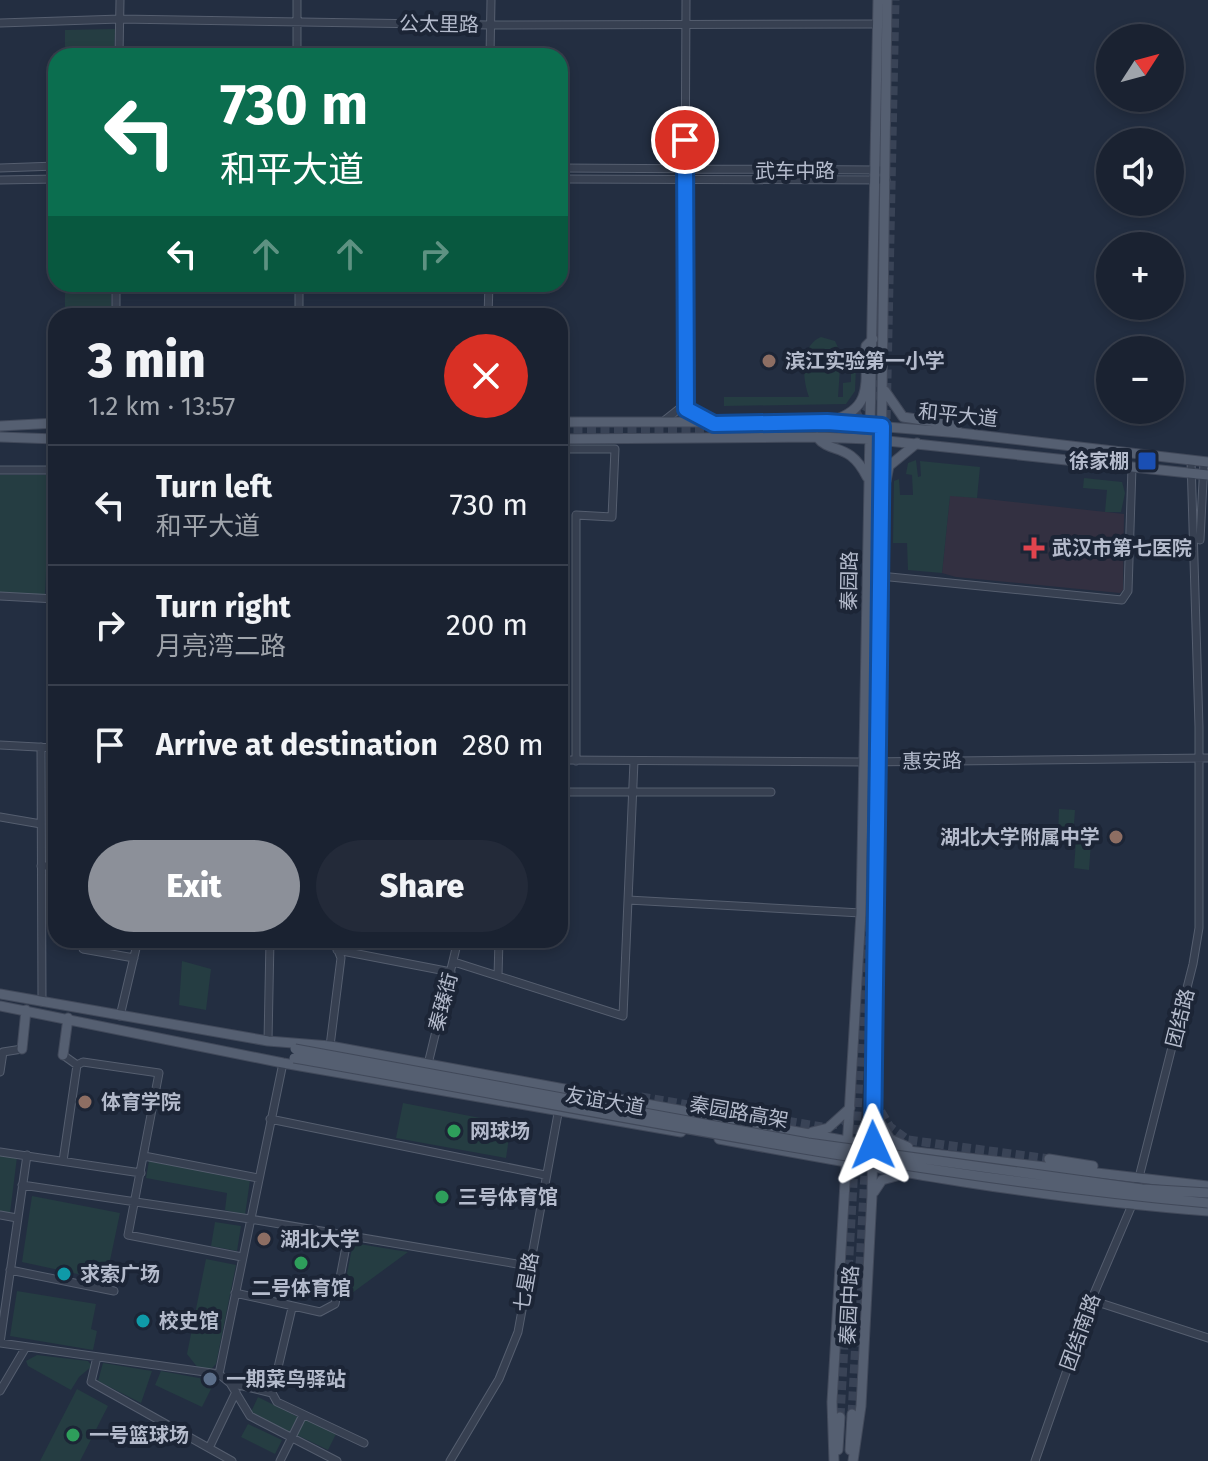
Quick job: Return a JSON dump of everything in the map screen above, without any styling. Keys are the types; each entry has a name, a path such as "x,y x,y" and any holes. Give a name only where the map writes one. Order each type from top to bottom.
{"main road":[{"name":"秦园路","path":"873,1148 883,386 878,0"},
{"name":"秦园路","path":"844,1162 851,1106 861,913 869,439 887,0"},
{"path":"827,422 852,413 863,401 866,346 873,339"},
{"path":"883,386 890,403 903,417 949,424 960,433"},
{"name":"和平大道","path":"568,422 827,422 960,433 1206,462"},
{"path":"0,426 48,423"},
{"path":"0,437 48,439"},
{"path":"817,437 822,443 850,453 868,480"},
{"name":"和平大道","path":"568,439 869,439 1201,474"},
{"path":"881,503 885,497 889,466 917,443"},
{"name":"友谊大道","path":"0,994 268,1041 330,1046 846,1140 873,1148 1208,1186"},
{"name":"友谊大道","path":"0,1006 267,1057 283,1063 912,1174 1132,1205 1208,1211"},
{"path":"22,1049 26,1010"},
{"path":"63,1055 68,1018"},
{"name":"秦园路高架","path":"268,1041 295,1053 837,1155 1106,1194 1208,1203"},
{"name":"秦园路高架","path":"267,1057 295,1053 808,1143 1142,1189 1208,1193"},
{"path":"609,1097 641,1097"},
{"path":"797,1131 828,1128 851,1106"},
{"path":"872,1107 879,1126 890,1139 901,1145 955,1156"},
{"name":"秦园中路","path":"851,1461 861,1406 873,1148"},
{"path":"809,1155 831,1164 840,1174 843,1186"},
{"path":"1049,1159 1119,1174"},
{"name":"秦园中路","path":"836,1461 832,1402 844,1162"},
{"path":"872,1195 882,1180 893,1175 912,1174"},
{"path":"851,1461 852,1414"},
{"path":"836,1461 840,1417"}],"street":[{"path":"119,48 120,0"},
{"path":"297,0 297,48"},
{"path":"490,48 491,0"},
{"path":"686,0 684,405 689,412 714,424"},
{"name":"公太里路","path":"0,23 120,19 490,25 877,24"},
{"path":"0,168 48,166"},
{"name":"武车中路","path":"568,168 881,175"},
{"name":"武车中路","path":"568,179 686,173"},
{"path":"0,180 48,179"},
{"path":"659,423 678,413 684,405"},
{"path":"568,449 615,449 612,517 576,515 576,761"},
{"name":"团结路","path":"1191,460 1201,474"},
{"name":"团结路","path":"1132,1205 1173,1047 1199,928 1204,758 1198,586 1201,474 1206,462"},
{"path":"880,576 1122,600 1128,591 1132,467"},
{"path":"0,470 48,470"},
{"path":"0,596 48,599"},
{"path":"1198,613 1208,613"},
{"path":"0,745 48,747"},
{"path":"41,747 42,1002"},
{"name":"惠安路","path":"568,760 865,762 1204,758"},
{"path":"454,962 623,1016 634,761"},
{"path":"568,792 771,792"},
{"path":"0,817 41,824"},
{"path":"41,866 48,866"},
{"path":"628,900 861,913"},
{"path":"83,948 134,958"},
{"path":"120,1016 136,948"},
{"path":"268,1041 270,948"},
{"name":"秦臻街","path":"428,1064 457,948"},
{"path":"498,976 499,948"},
{"path":"337,950 451,972"},
{"path":"330,1046 341,958 337,950"},
{"path":"0,1072 2,1052 22,1049"},
{"path":"63,1055 77,1065"},
{"path":"77,1065 83,1062 159,1073 128,1235 242,1257"},
{"path":"219,1374 283,1063"},
{"path":"63,1161 77,1065"},
{"name":"七星路","path":"450,1461 503,1368 518,1332 563,1089"},
{"path":"270,1119 545,1175"},
{"path":"0,1152 141,1173"},
{"path":"27,1155 0,1343 219,1374 230,1383 250,1416 337,1461"},
{"path":"144,1156 258,1178"},
{"path":"22,1185 529,1266"},
{"name":"团结南路","path":"1035,1461 1091,1300 1132,1205"},
{"path":"0,1215 17,1218"},
{"path":"235,1293 320,1312 335,1304 348,1236"},
{"path":"10,1270 114,1291"},
{"path":"1091,1300 1208,1338"},
{"path":"292,1308 272,1393 277,1402 364,1443"},
{"path":"0,1391 26,1347"},
{"path":"97,1357 91,1382 232,1461"},
{"path":"230,1383 272,1393"},
{"path":"210,1446 236,1392"},
{"path":"280,1461 303,1415"}],"shaded area":[{"name":"武汉市第七医院","path":"950,495 1124,514 1123,590 1120,593 956,577 942,573"}],"green space":[{"path":"115,29 114,48 65,48 65,30"},
{"path":"65,292 111,292 111,308 65,308"},
{"path":"821,337 835,341 841,354 838,397 843,397 843,383 851,382 851,366 856,366 855,391 846,404 724,406 724,397 809,397 804,363 809,347"},
{"path":"916,460 918,477 921,476 920,461 980,467 977,498 950,496 942,573 908,570 907,543 893,543 894,481 899,479 900,495 913,495 912,475 906,474 908,463"},
{"path":"0,475 48,475 45,596 0,594"},
{"path":"1084,478 1122,482 1125,493 1121,512 1105,512 1107,490 1083,488"},
{"path":"1059,809 1075,810 1073,838 1058,837"},
{"path":"1076,841 1091,842 1089,870 1074,868"},
{"path":"182,961 211,969 206,1010 179,1005"},
{"name":"网球场","path":"403,1103 511,1124 506,1158 396,1138"},
{"path":"0,1155 17,1157 10,1213 0,1211"},
{"path":"149,1161 250,1180 245,1215 225,1210 227,1193 146,1178"},
{"path":"32,1196 120,1213 108,1270 100,1269 96,1278 22,1262"},
{"path":"215,1222 241,1226 237,1251 211,1246"},
{"path":"353,1243 408,1252 348,1296 343,1294"},
{"path":"206,1259 236,1265 216,1364 210,1370 198,1368 187,1354"},
{"path":"17,1291 96,1304 91,1329 97,1331 93,1350 10,1336"},
{"path":"37,1355 88,1361 92,1366 79,1377 71,1390 28,1366 26,1361"},
{"path":"103,1363 152,1371 141,1403 98,1381"},
{"path":"161,1371 215,1381 202,1407 155,1385"},
{"name":"一号篮球场","path":"77,1389 108,1406 80,1461 40,1461"},
{"path":"258,1397 298,1417 289,1432 251,1412"},
{"path":"305,1419 336,1434 328,1450 297,1435"},
{"path":"248,1424 282,1440 275,1454 241,1437"}],"tunnel":[{"path":"885,473 895,0"},
{"path":"568,429 830,430 866,412 880,382"},
{"path":"840,1417 865,969 875,606"},
{"path":"852,1414 870,1079"},
{"path":"641,1097 822,1127 838,1124 851,1113"},
{"path":"874,1100 890,1127 908,1140 1049,1159"}],"place":[{"name":"滨江实验第一小学","path":"769,361"},
{"name":"徐家棚","path":"1147,461"},
{"name":"武汉市第七医院","path":"1034,548"},
{"name":"湖北大学附属中学","path":"1116,837"},
{"name":"体育学院","path":"85,1102"},
{"name":"网球场","path":"454,1131"},
{"name":"三号体育馆","path":"442,1197"},
{"name":"湖北大学","path":"264,1239"},
{"name":"二号体育馆","path":"301,1263"},
{"name":"求索广场","path":"64,1274"},
{"name":"校史馆","path":"143,1321"},
{"name":"一期菜鸟驿站","path":"210,1379"},
{"name":"一号篮球场","path":"73,1435"}],"route":[{"path":"685,140 686,409 714,424 827,422 882,426 873,1145"}]}
